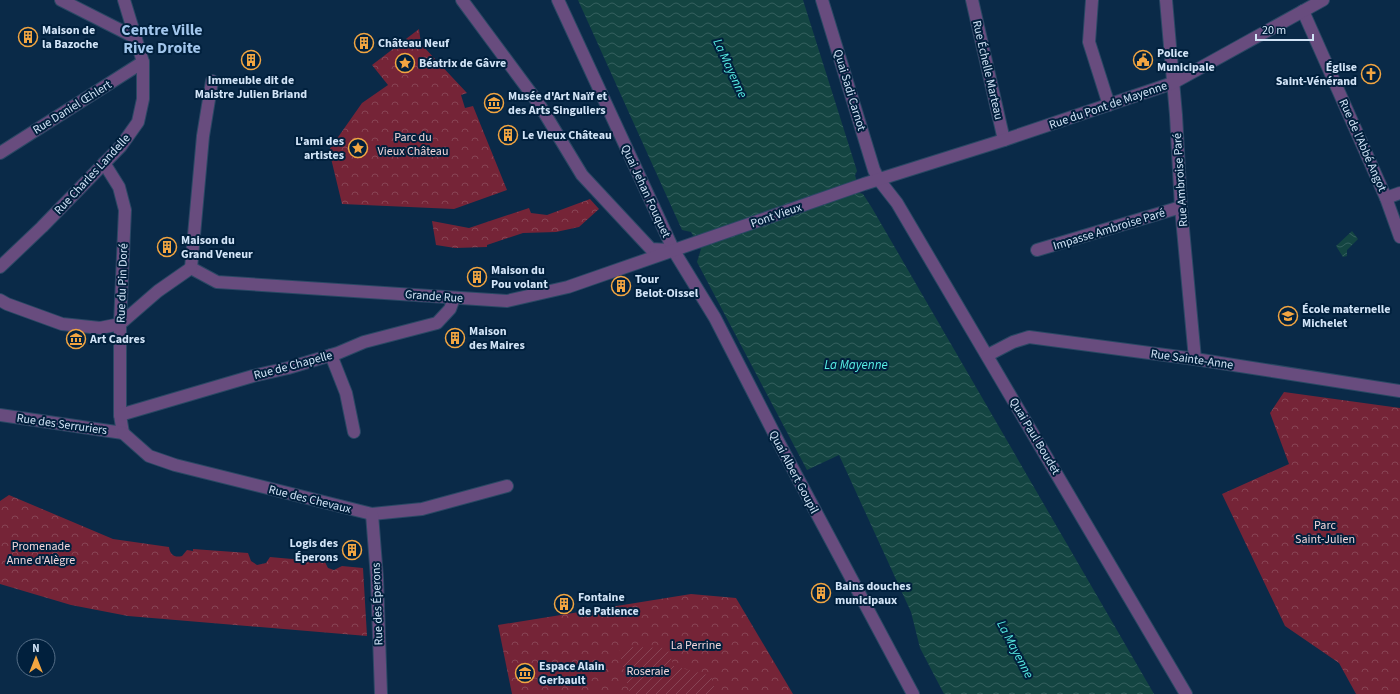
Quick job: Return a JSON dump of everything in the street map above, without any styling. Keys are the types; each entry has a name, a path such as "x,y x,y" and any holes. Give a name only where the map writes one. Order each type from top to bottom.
{"street":[{"path":"61,0 136,38"},
{"name":"Rue Charles Landelle","path":"0,267 42,227 130,136 138,122 144,99 144,62 124,0"},
{"path":"462,0 540,104 582,175 651,250 674,251"},
{"name":"Quai Jehan Fouquet","path":"558,0 674,251"},
{"name":"Quai Sadi Carnot","path":"822,0 874,170 879,180"},
{"name":"Rue Échelle Marteau","path":"972,0 1004,140"},
{"path":"1092,0 1089,42 1109,105"},
{"name":"Rue Ambroise Paré","path":"1166,0 1181,207 1195,359"},
{"name":"Rue du Pont de Mayenne","path":"879,180 1173,83 1323,0"},
{"name":"Rue de l'Abbé Angot","path":"1303,11 1386,198 1400,237"},
{"name":"Rue Daniel Œhlert","path":"0,153 144,62"},
{"path":"0,300 7,304 62,324 100,328 120,324 158,291 191,268 203,136 212,81"},
{"name":"Rue du Pin Doré","path":"104,163 119,188 125,210 120,324 120,415 123,433"},
{"name":"Pont Vieux","path":"674,251 879,180"},
{"name":"Quai Paul Boudet","path":"879,180 897,203 988,355 1186,694"},
{"path":"1386,198 1400,193"},
{"name":"Impasse Ambroise Paré","path":"1037,250 1181,207"},
{"name":"Grande Rue","path":"191,268 217,282 507,301 568,287 674,251"},
{"name":"Quai Albert Goupil","path":"674,251 715,318 778,442 913,694"},
{"name":"Rue de Chapelle","path":"120,415 331,355 364,342 437,322 450,309 454,298"},
{"name":"Rue Sainte-Anne","path":"988,355 1013,342 1029,337 1195,359 1400,391"},
{"path":"331,355 346,393 354,432"},
{"name":"Rue des Serruriers","path":"0,415 123,433"},
{"name":"Rue des Chevaux","path":"123,433 149,456 175,465 372,514 422,509 507,486"},
{"name":"Rue des Éperons","path":"372,514 377,578 381,694"}],"green space":[{"name":"Parc du Vieux Château","path":"419,29 421,44 467,93 461,95 465,108 473,106 507,190 454,209 342,204 329,150 362,103 388,85 372,65"},
{"path":"590,199 599,209 579,227 556,232 523,233 487,245 487,247 455,248 436,245 432,221 469,228 529,208 531,213 547,215"},
{"name":"Parc Saint-Julien","path":"1284,392 1400,408 1400,694 1356,694 1339,663 1285,626 1222,494 1289,464 1270,413"},
{"name":"Promenade Anne d'Alègre","path":"9,495 113,539 169,547 172,554 179,557 182,556 187,550 193,551 193,549 248,553 251,561 257,565 266,563 270,557 325,562 328,568 334,570 342,566 363,568 367,636 128,616 71,605 0,584 0,501"},
{"name":"La Perrine","path":"691,594 736,598 793,694 512,694 498,625"},
{"name":"Roseraie","path":"633,647 667,648 674,666 711,676 716,694 630,694 619,651"}],"water":[{"name":"La Mayenne","path":"578,0 803,0 857,171 855,175 860,193 863,194 872,208 1154,694 944,694 920,648 911,612 839,455 807,470 697,262 701,249 691,232 682,230"},
{"path":"1352,231 1358,239 1347,250 1347,256 1343,257 1336,246"}],"place":[{"name":"Maison de la Bazoche","path":"28,37"},
{"name":"Château Neuf","path":"364,43"},
{"name":"Immeuble dit de Maistre Julien Briand","path":"251,60"},
{"name":"Police Municipale","path":"1143,60"},
{"name":"Béatrix de Gâvre","path":"405,63"},
{"name":"Église Saint-Vénérand","path":"1371,74"},
{"name":"Musée d'Art Naïf et des Arts Singuliers","path":"494,103"},
{"name":"Le Vieux Château","path":"508,135"},
{"name":"L'ami des artistes","path":"358,148"},
{"name":"Maison du Grand Veneur","path":"167,247"},
{"name":"Maison du Pou volant","path":"477,277"},
{"name":"Tour Belot-Oissel","path":"621,286"},
{"name":"École maternelle Michelet","path":"1288,316"},
{"name":"Maison des Maires","path":"455,338"},
{"name":"Art Cadres","path":"76,339"},
{"name":"Logis des Éperons","path":"352,550"},
{"name":"Bains douches municipaux","path":"821,593"},
{"name":"Fontaine de Patience","path":"564,604"},
{"name":"Espace Alain Gerbault","path":"525,673"}],"district":[{"name":"Centre Ville Rive Droite","path":"162,38"}]}
